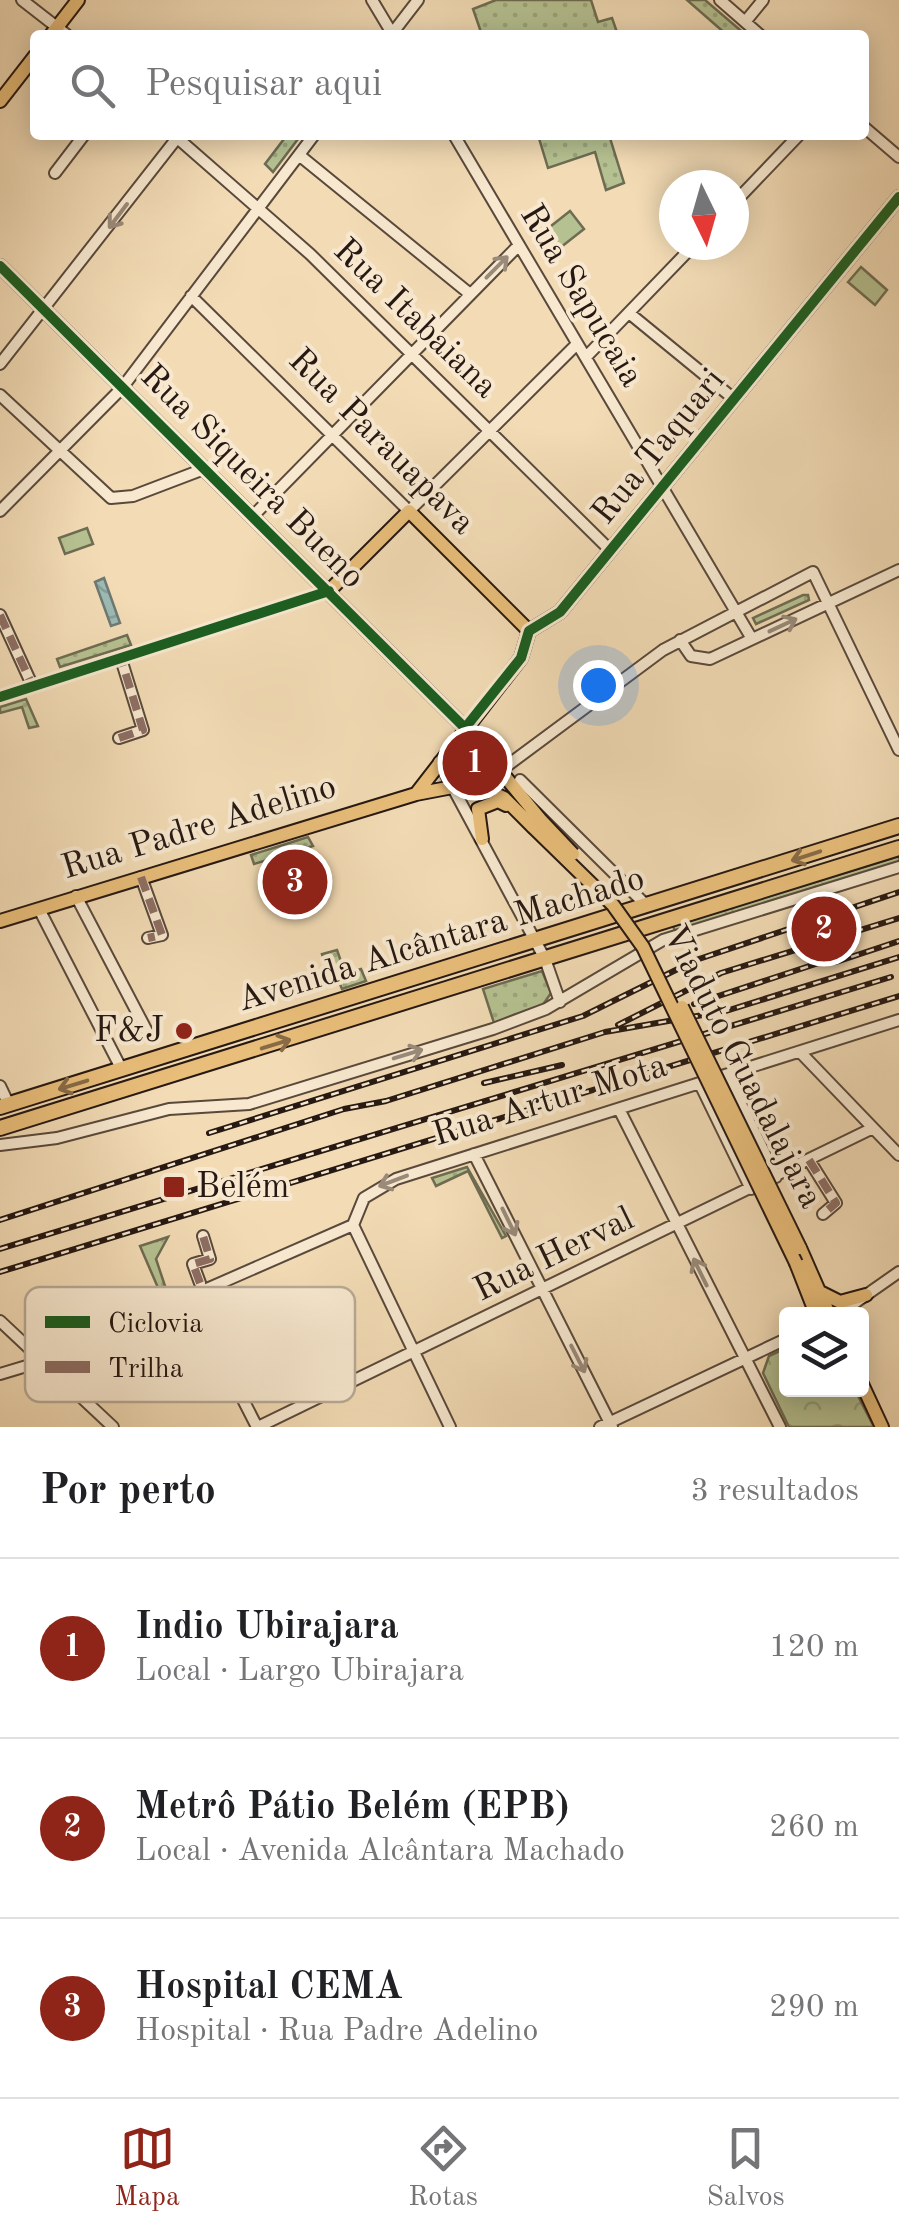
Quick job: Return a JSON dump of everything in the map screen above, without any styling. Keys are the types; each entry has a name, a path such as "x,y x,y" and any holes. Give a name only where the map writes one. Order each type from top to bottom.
{"highway":[{"name":"Avenida Alcântara Machado","path":"4,1106 899,826"},
{"name":"Avenida Alcântara Machado","path":"0,1128 899,848"}],"main road":[{"path":"59,30 78,0"},
{"path":"0,101 30,62"},
{"name":"Rua Taquari","path":"416,794 521,658 529,631 560,612 899,197"},
{"name":"Rua Siqueira Bueno","path":"0,268 329,591 489,755"},
{"path":"329,591 408,511"},
{"name":"Rua Parauapava","path":"408,511 529,631"},
{"name":"Viaduto Guadalajara","path":"489,755 536,823 612,904 643,947 819,1307"},
{"path":"470,783 500,771"},
{"name":"Viaduto Guadalajara","path":"470,783 504,798 536,823"},
{"name":"Rua Padre Adelino","path":"0,921 416,794 470,783"},
{"path":"482,839 477,814 481,806 498,801 515,809"},
{"path":"813,1289 840,1302 866,1295"},
{"path":"868,1397 882,1427"}],"street":[{"path":"22,0 56,30"},
{"path":"372,0 389,30"},
{"path":"396,30 418,0"},
{"path":"720,0 754,30"},
{"path":"745,22 764,0"},
{"path":"869,131 899,157"},
{"path":"54,173 80,140"},
{"path":"0,364 45,311 173,140"},
{"name":"Rua Itabaiana","path":"181,140 259,207 610,550"},
{"path":"0,512 122,388 310,140"},
{"name":"Rua Sapucaia","path":"457,140 752,639"},
{"path":"749,188 795,140"},
{"path":"299,156 470,294"},
{"path":"253,516 519,245"},
{"path":"586,357 680,260"},
{"name":"Rua Parauapava","path":"191,296 408,511"},
{"path":"629,313 734,399"},
{"path":"408,511 578,344"},
{"path":"0,394 103,494 119,500 204,468"},
{"path":"680,640 691,656 703,660 899,570"},
{"path":"500,771 680,640 813,572 895,733 899,750"},
{"path":"0,697 329,591"},
{"path":"0,614 33,687"},
{"path":"119,738 144,730 122,659"},
{"path":"489,755 520,756"},
{"path":"439,762 545,959 560,1002"},
{"path":"520,780 648,907"},
{"name":"Avenida Alcântara Machado","path":"0,1145 58,1138 169,1109 248,1104 516,1022 560,1002 663,940 899,867"},
{"path":"142,877 162,935 148,938"},
{"path":"76,896 150,1038"},
{"path":"39,908 122,1070"},
{"name":"Rua Artur Mota","path":"354,1225 364,1198 376,1188 899,1020"},
{"path":"800,1052 899,1154"},
{"path":"727,1075 776,1177"},
{"path":"700,1084 751,1189"},
{"path":"0,1086 4,1106"},
{"path":"619,1109 780,1427"},
{"name":"Rua Herval","path":"355,1380 873,1128"},
{"path":"474,1154 607,1425 779,1343"},
{"path":"809,1160 836,1203 823,1214"},
{"path":"211,1287 354,1225 450,1427"},
{"path":"200,1282 193,1264 210,1259 202,1236"},
{"path":"849,1307 899,1272"},
{"path":"0,1321 25,1347"},
{"path":"0,1374 25,1366"},
{"path":"85,1402 113,1427"},
{"path":"244,1402 257,1427"},
{"name":"Rua Herval","path":"257,1427 309,1402"}],"green space":[{"path":"496,0 591,0 598,22 612,18 616,30 480,30 473,9"},
{"path":"687,0 705,0 740,30 721,30"},
{"path":"283,140 297,140 273,172 265,164"},
{"path":"540,140 611,140 624,183 606,190 595,152 548,168"},
{"path":"570,211 584,229 556,251 541,234"},
{"path":"861,267 887,290 875,305 848,282"},
{"path":"87,528 93,544 65,554 59,538"},
{"path":"808,595 809,600 756,624 753,618"},
{"path":"127,635 131,645 60,667 57,659"},
{"path":"26,699 38,726 29,728 22,707 0,713 0,707"},
{"path":"464,745 487,770 453,775 446,763"},
{"path":"308,837 313,846 254,864 251,855"},
{"path":"899,856 899,862 675,931 673,926"},
{"path":"337,950 345,973 361,969 366,981 342,989 339,982 332,983 322,954"},
{"path":"542,971 551,993 542,1006 494,1023 483,989"},
{"path":"467,1167 506,1236 502,1238 468,1171 436,1186 432,1178"},
{"path":"168,1237 156,1259 165,1287 158,1287 140,1246"},
{"path":"779,1351 779,1397 859,1397 874,1427 789,1427 763,1373 769,1356"}],"water":[{"path":"104,578 120,623 111,626 95,582"}],"railway":[{"path":"209,1133 583,1016 696,960 899,892"},
{"path":"618,1025 721,973 899,918"},
{"path":"836,962 899,941"},
{"path":"694,1004 846,954"},
{"path":"0,1220 344,1109 386,1101 605,1032 726,1011 899,957"},
{"path":"0,1249 891,977"},
{"path":"0,1272 899,996"},
{"path":"484,1083 562,1065"}],"marked path":[{"path":"0,615 33,687"},
{"path":"119,738 143,730 121,659"},
{"path":"141,877 162,935 148,938"},
{"path":"809,1160 836,1203 823,1214"},
{"path":"200,1283 193,1264 210,1259 203,1236"}],"cycle path":[{"path":"0,266 465,728 521,658 529,631 560,612 899,197"},
{"path":"0,697 329,591"}],"place":[{"name":"Indio Ubirajara","path":"475,763"},
{"name":"Hospital CEMA","path":"295,882"},
{"name":"Metrô Pátio Belém (EPB)","path":"824,929"},
{"name":"F&J","path":"184,1031"},
{"name":"Belém","path":"174,1187"}]}
